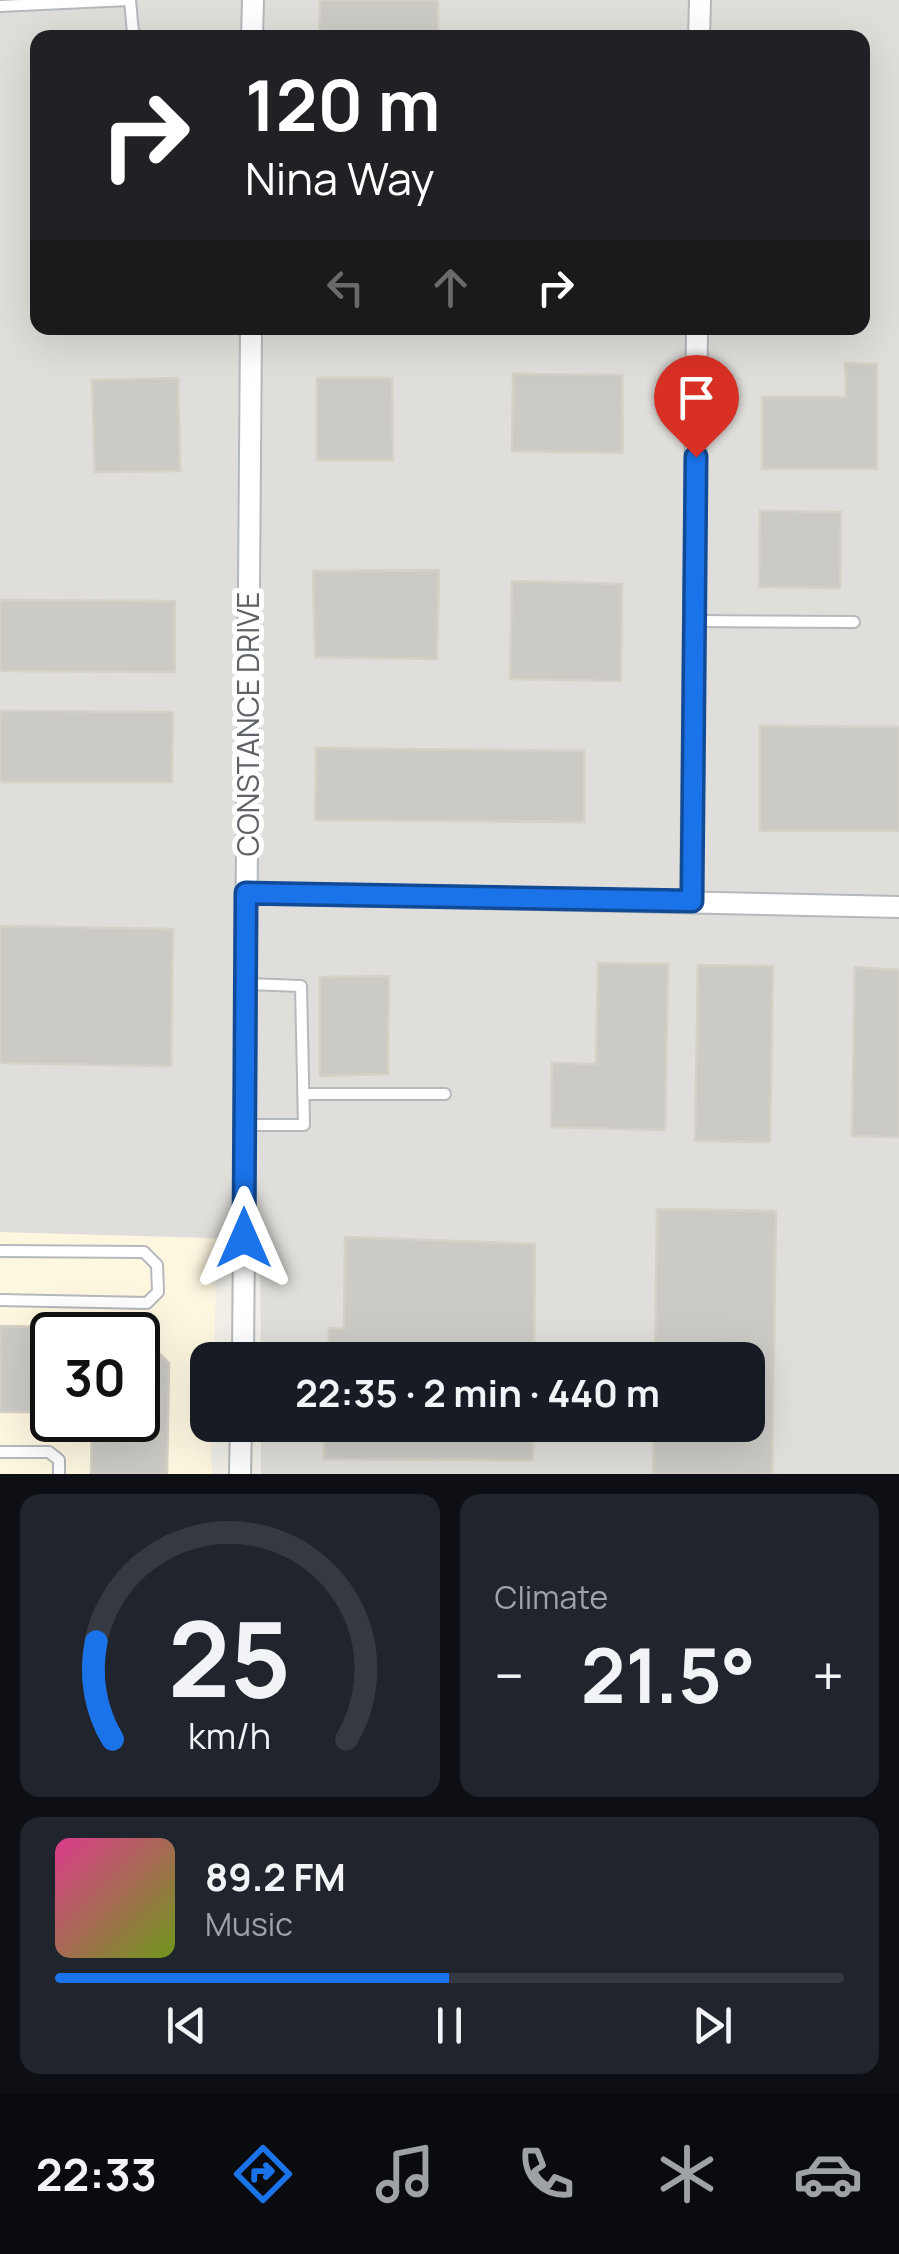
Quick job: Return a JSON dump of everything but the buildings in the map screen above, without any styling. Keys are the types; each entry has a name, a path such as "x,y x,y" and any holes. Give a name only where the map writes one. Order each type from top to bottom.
{"street":[{"path":"252,0 252,30"},
{"path":"699,30 700,0"},
{"name":"CONSTANCE DRIVE","path":"243,1342 251,335"},
{"path":"692,901 696,335"},
{"path":"246,893 899,906"},
{"path":"240,1474 241,1442"}],"lane":[{"path":"0,6 129,0 134,30"},
{"path":"694,622 854,622"},
{"path":"245,1126 304,1125 301,986 246,984"},
{"path":"303,1094 446,1094"},
{"path":"0,1251 144,1252 157,1265 158,1292 147,1303 0,1300"},
{"path":"0,1452 49,1452 58,1460 59,1474"}],"shaded area":[{"path":"0,0 899,0 899,1474 261,1474 261,1442 765,1442 765,1342 261,1342 260,1239 0,1232"},
{"path":"0,1232 217,1239 214,1342 190,1342 190,1442 211,1442 212,1474 0,1474"}],"route":[{"path":"244,1238 246,893 692,901 696,457"}]}
